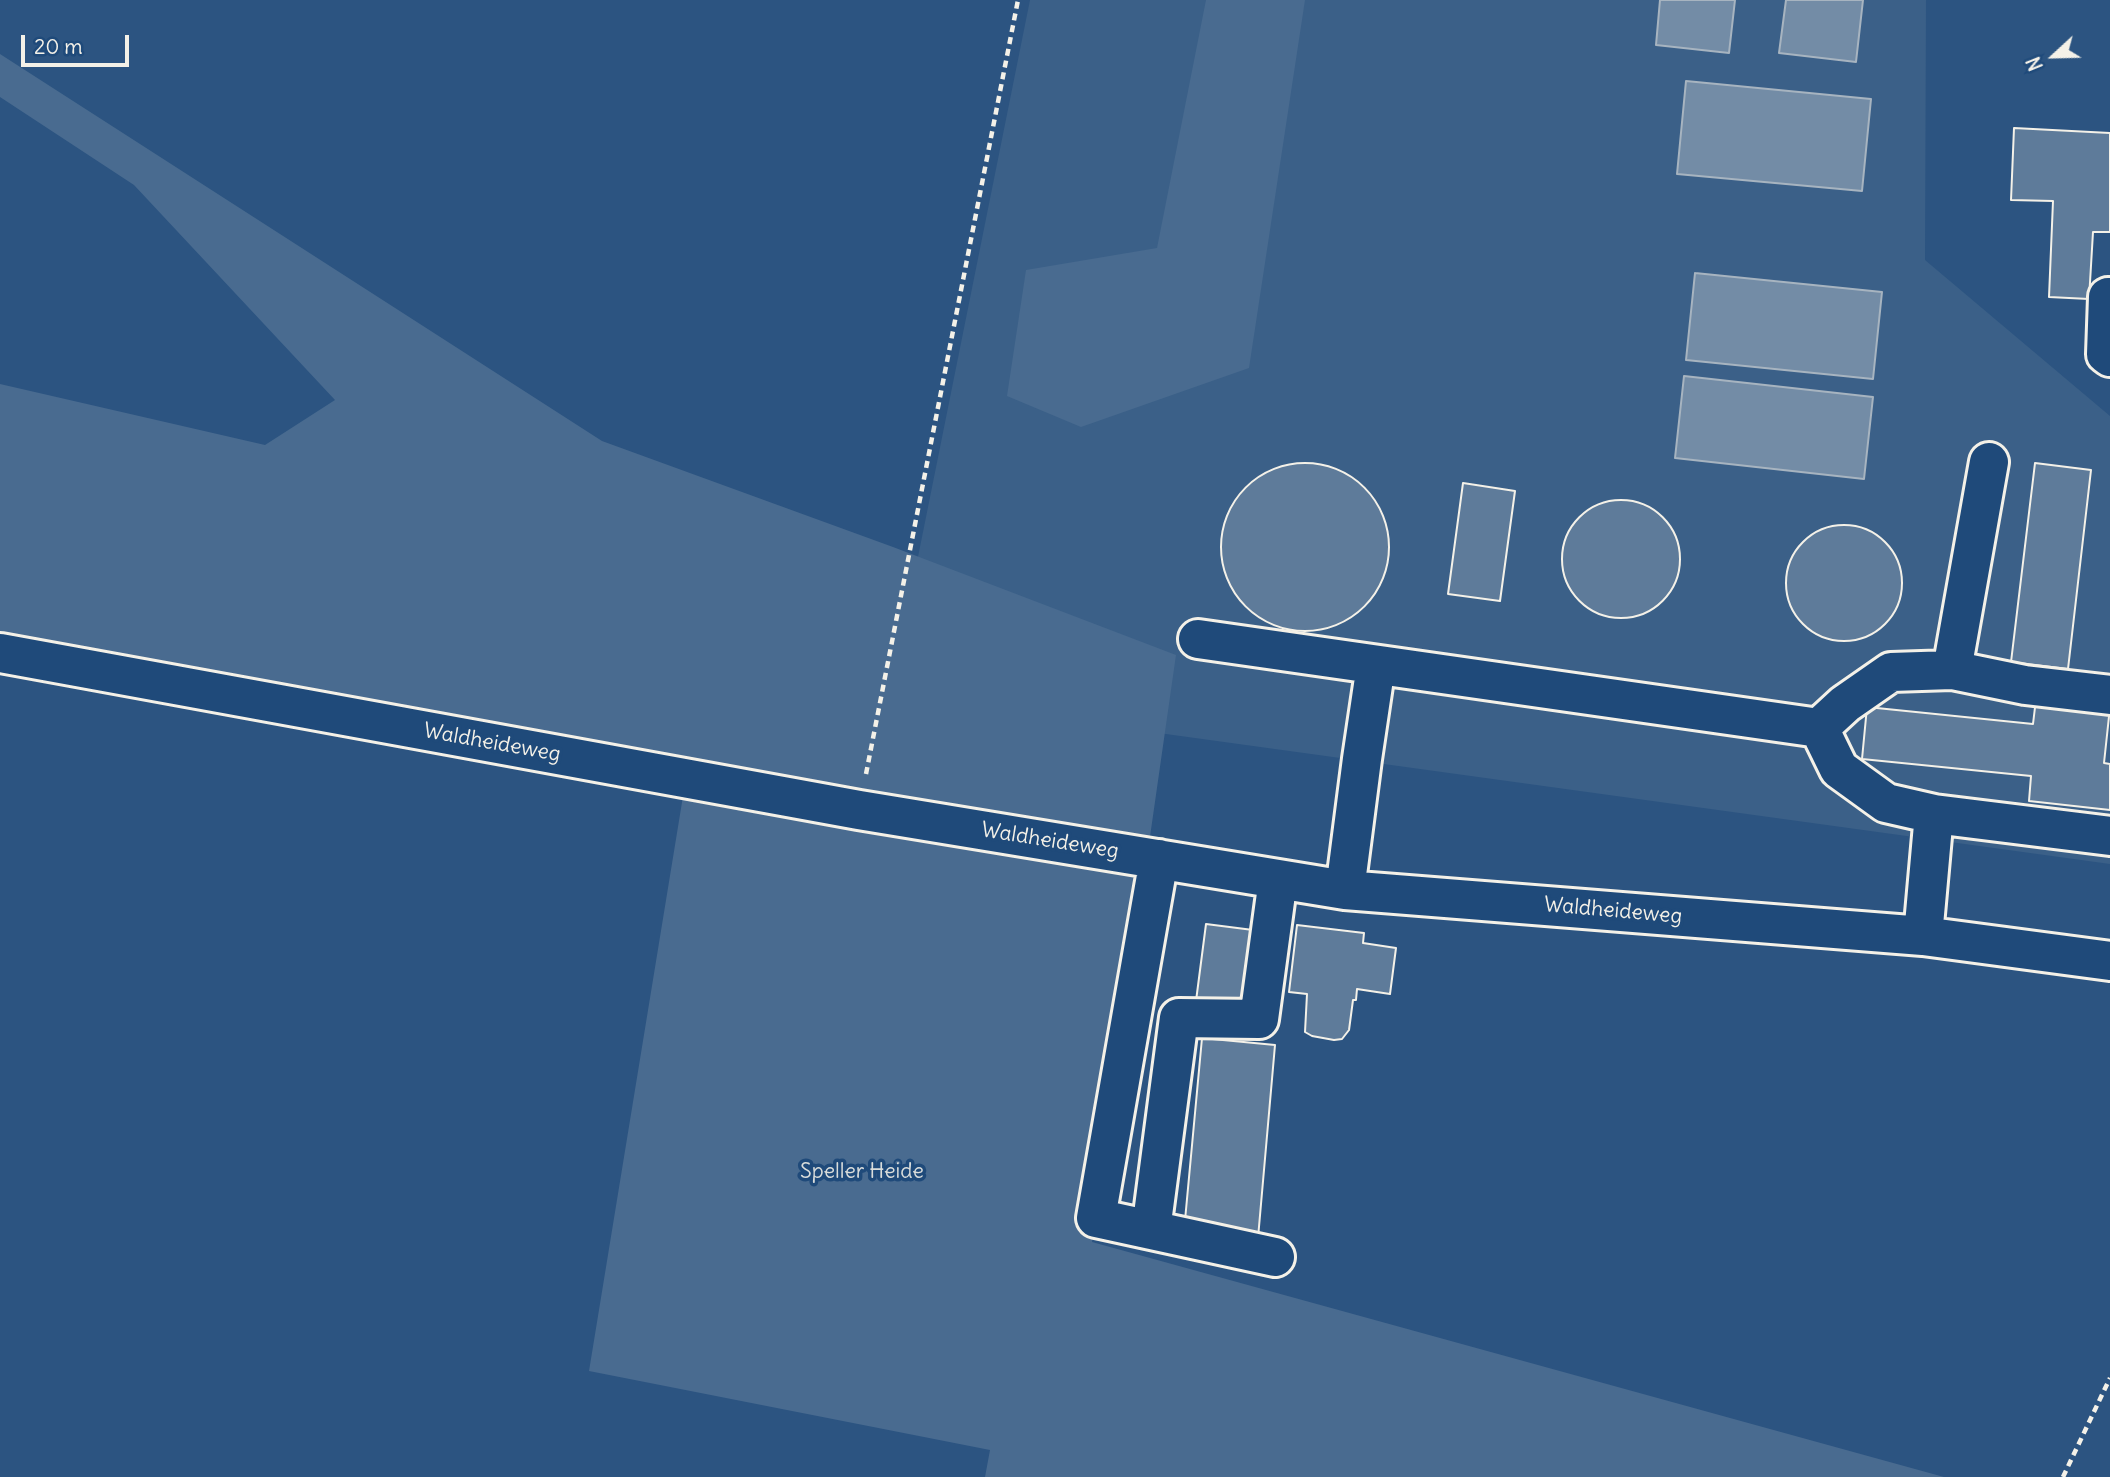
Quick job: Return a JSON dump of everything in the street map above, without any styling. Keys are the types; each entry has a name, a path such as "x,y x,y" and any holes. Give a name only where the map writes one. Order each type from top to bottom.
{"street":[{"path":"2108,297 2106,354 2110,357"},
{"path":"1952,670 1989,462"},
{"path":"1198,639 1819,728"},
{"name":"Waldheideweg","path":"0,653 859,810 1345,890 1923,936 2110,961"},
{"path":"1345,890 1376,665"},
{"path":"1819,728 1845,704 1891,672 1952,670 2025,685 2110,695"},
{"path":"1819,728 1839,769 1886,803 1934,814 2110,836"},
{"path":"1923,936 1934,814"},
{"path":"1159,859 1096,1218 1275,1257"},
{"path":"1151,1230 1179,1018 1259,1019 1278,879"}],"path":[{"path":"859,810 1017,0"},
{"path":"2063,1477 2110,1378"}],"shaded area":[{"path":"1030,0 1926,0 1925,260 2110,416 2110,864 890,696"},
{"path":"1660,0 1735,0 1729,53 1656,45"},
{"path":"1786,0 1863,0 1856,62 1779,53"},
{"path":"1686,81 1871,99 1862,191 1677,174"},
{"path":"1695,273 1882,292 1873,379 1686,360"},
{"path":"1684,376 1873,397 1864,479 1675,458"}],"green space":[{"path":"1206,0 1305,0 1249,368 1081,427 1007,396 1026,270 1157,248"},
{"name":"Speller Heide","path":"0,54 602,441 893,547 1176,655 1092,1242 1944,1477 985,1477 990,1450 589,1371 685,784 0,666 0,384 265,445 335,400 134,185 0,97"}],"building":[{"path":"2014,128 2110,133 2110,232 2093,232 2089,299 2049,297 2053,201 2011,200"},
{"path":"1305,463 1337,469 1365,487 1383,515 1389,547 1383,579 1365,607 1337,625 1305,631 1273,625 1245,607 1227,579 1221,547 1227,515 1245,487 1273,469"},
{"path":"2035,463 2091,470 2068,669 2011,662"},
{"path":"1463,483 1515,491 1500,601 1448,594"},
{"path":"1621,500 1644,504 1663,517 1676,536 1680,559 1676,582 1663,601 1644,614 1621,618 1598,614 1579,601 1566,582 1562,559 1566,536 1579,517 1598,504"},
{"path":"1844,525 1866,529 1885,542 1898,561 1902,583 1898,605 1885,624 1866,637 1844,641 1822,637 1803,624 1790,605 1786,583 1790,561 1803,542 1822,529"},
{"path":"2036,699 2110,707 2104,763 2110,764 2110,810 2029,801 2031,776 1862,759 1867,707 2033,724"},
{"path":"1206,924 1253,930 1243,1007 1196,1001"},
{"path":"1297,925 1364,933 1363,943 1396,948 1390,994 1357,989 1349,1030 1342,1039 1312,1036 1305,1032 1307,994 1289,992"},
{"path":"1202,1038 1275,1045 1258,1238 1184,1231"}]}
